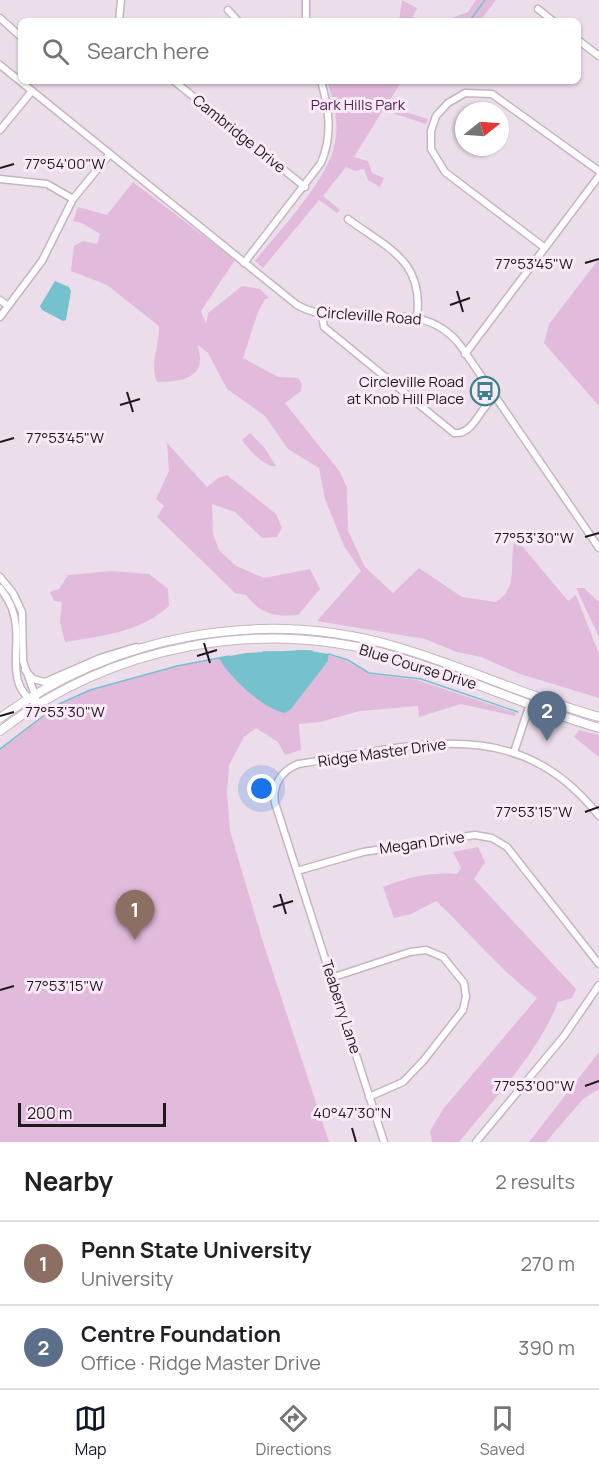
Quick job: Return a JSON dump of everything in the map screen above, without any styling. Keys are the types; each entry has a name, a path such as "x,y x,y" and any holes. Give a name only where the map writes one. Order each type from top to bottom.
{"main road":[{"name":"Blue Course Drive","path":"0,718 33,696 88,667 157,643 246,629 300,629 354,636 416,652 599,717"},
{"name":"Blue Course Drive","path":"0,731 38,704 85,680 145,657 217,642 262,639 317,641 380,652 599,728"}],"street":[{"path":"119,18 120,0"},
{"path":"306,0 306,18"},
{"path":"538,9 549,18"},
{"path":"228,10 235,18"},
{"path":"0,18 18,34"},
{"path":"581,42 599,56"},
{"name":"Circleville Road","path":"0,65 18,80"},
{"name":"Circleville Road","path":"23,84 291,302 322,315 417,317 444,328 465,354 599,548"},
{"name":"Cambridge Drive","path":"178,84 304,187"},
{"path":"244,263 321,163 327,144 328,112 322,84"},
{"path":"0,130 32,91"},
{"path":"545,248 445,172 431,149 431,131 436,116 442,108 465,93 492,94 599,171"},
{"path":"0,317 42,261 74,199 109,155"},
{"path":"465,354 599,176"},
{"path":"0,179 47,184 74,199"},
{"path":"348,219 410,267 419,289 417,317"},
{"path":"0,300 8,306"},
{"path":"322,315 324,327 454,433 461,433 470,427 486,404 494,398"},
{"path":"0,577 13,593 21,612 25,670 33,696"},
{"path":"0,588 13,611 16,628 15,666 19,681 38,704"},
{"path":"25,670 33,679 45,682 120,650 157,643"},
{"path":"514,752 530,704"},
{"name":"Ridge Master Drive","path":"297,872 274,799 279,780 293,766 436,743 478,743 514,752 537,762 567,781 599,816"},
{"name":"Megan Drive","path":"297,872 363,852 475,835 492,838 507,847 599,964"},
{"name":"Teaberry Lane","path":"297,872 384,1142"},
{"path":"331,978 410,952 426,950 443,957 464,983 466,997 463,1010 433,1048 403,1082 369,1097"},
{"path":"476,1142 564,1036 599,985"}],"green space":[{"path":"402,0 417,8 412,18 399,18"},
{"path":"476,0 496,0 482,18 451,18 468,12"},
{"name":"Park Hills Park","path":"328,84 400,84 386,106 428,119 426,124 383,110 354,157 368,161 372,173 384,178 380,187 368,180 364,169 355,171 346,167 323,196 340,210 337,213 319,200 263,268 255,261 313,189 331,157 336,135 334,104"},
{"path":"133,182 235,260 201,311 206,324 208,313 242,286 260,289 269,298 265,299 258,312 243,358 278,377 298,378 302,384 301,391 285,403 340,472 347,488 348,531 365,567 393,593 419,568 462,597 496,602 508,590 512,576 514,543 518,541 568,601 576,595 599,654 599,698 520,674 481,657 457,652 425,639 317,621 361,571 344,546 325,499 319,468 288,449 265,416 227,389 208,353 198,345 200,359 196,372 184,379 157,382 154,361 159,326 107,285 71,271 74,246 83,241 97,244 100,234 82,223 73,221 78,207 107,215"},
{"path":"599,259 599,406 544,343 549,324"},
{"path":"250,433 264,447 276,466 267,464 252,453 242,440"},
{"path":"167,443 207,487 218,478 227,475 276,514 282,528 277,537 262,538 235,512 212,504 213,534 219,550 236,566 264,578 310,569 320,589 298,615 282,616 263,611 246,595 235,593 157,517 164,506 156,499 169,471"},
{"path":"111,571 149,574 168,589 169,606 146,622 120,632 65,642 60,622 62,602 54,601 50,592 59,589 68,575"},
{"path":"576,588 584,588 599,602 599,637"},
{"path":"329,655 343,659 370,674 417,680 516,713 515,716 461,704 419,717 418,706 360,711 320,722 299,724 301,750 285,755 278,742 256,728 244,737 229,765 227,793 230,831 263,942 329,1142 0,1142 0,749 59,704 90,690 177,666 219,658 246,688 328,661"},
{"path":"579,730 599,735 599,757 574,737"},
{"path":"478,847 485,862 474,879 576,989 572,998 558,1002 540,1038 527,1057 459,1142 432,1142 430,1131 444,1108 537,998 436,901 411,914 394,918 383,887 419,876 457,874 461,868 453,852"},
{"path":"599,1052 599,1089 583,1099 546,1142 529,1142"}],"water":[{"path":"55,281 69,287 71,291 66,320 63,321 42,310 40,306"},
{"path":"304,650 329,654 328,661 291,709 285,713 257,699 230,674 219,658 246,653"}],"waterway":[{"path":"472,18 485,0"},
{"path":"296,651 312,651"},
{"path":"263,652 279,652"},
{"path":"329,654 348,660 369,673 421,679 518,712"},
{"path":"0,749 59,704 90,690 177,666 229,656"}],"place":[{"name":"Circleville Road at Knob Hill Place","path":"485,391"},
{"name":"Centre Foundation","path":"547,741"},
{"name":"Penn State University","path":"135,940"}]}
